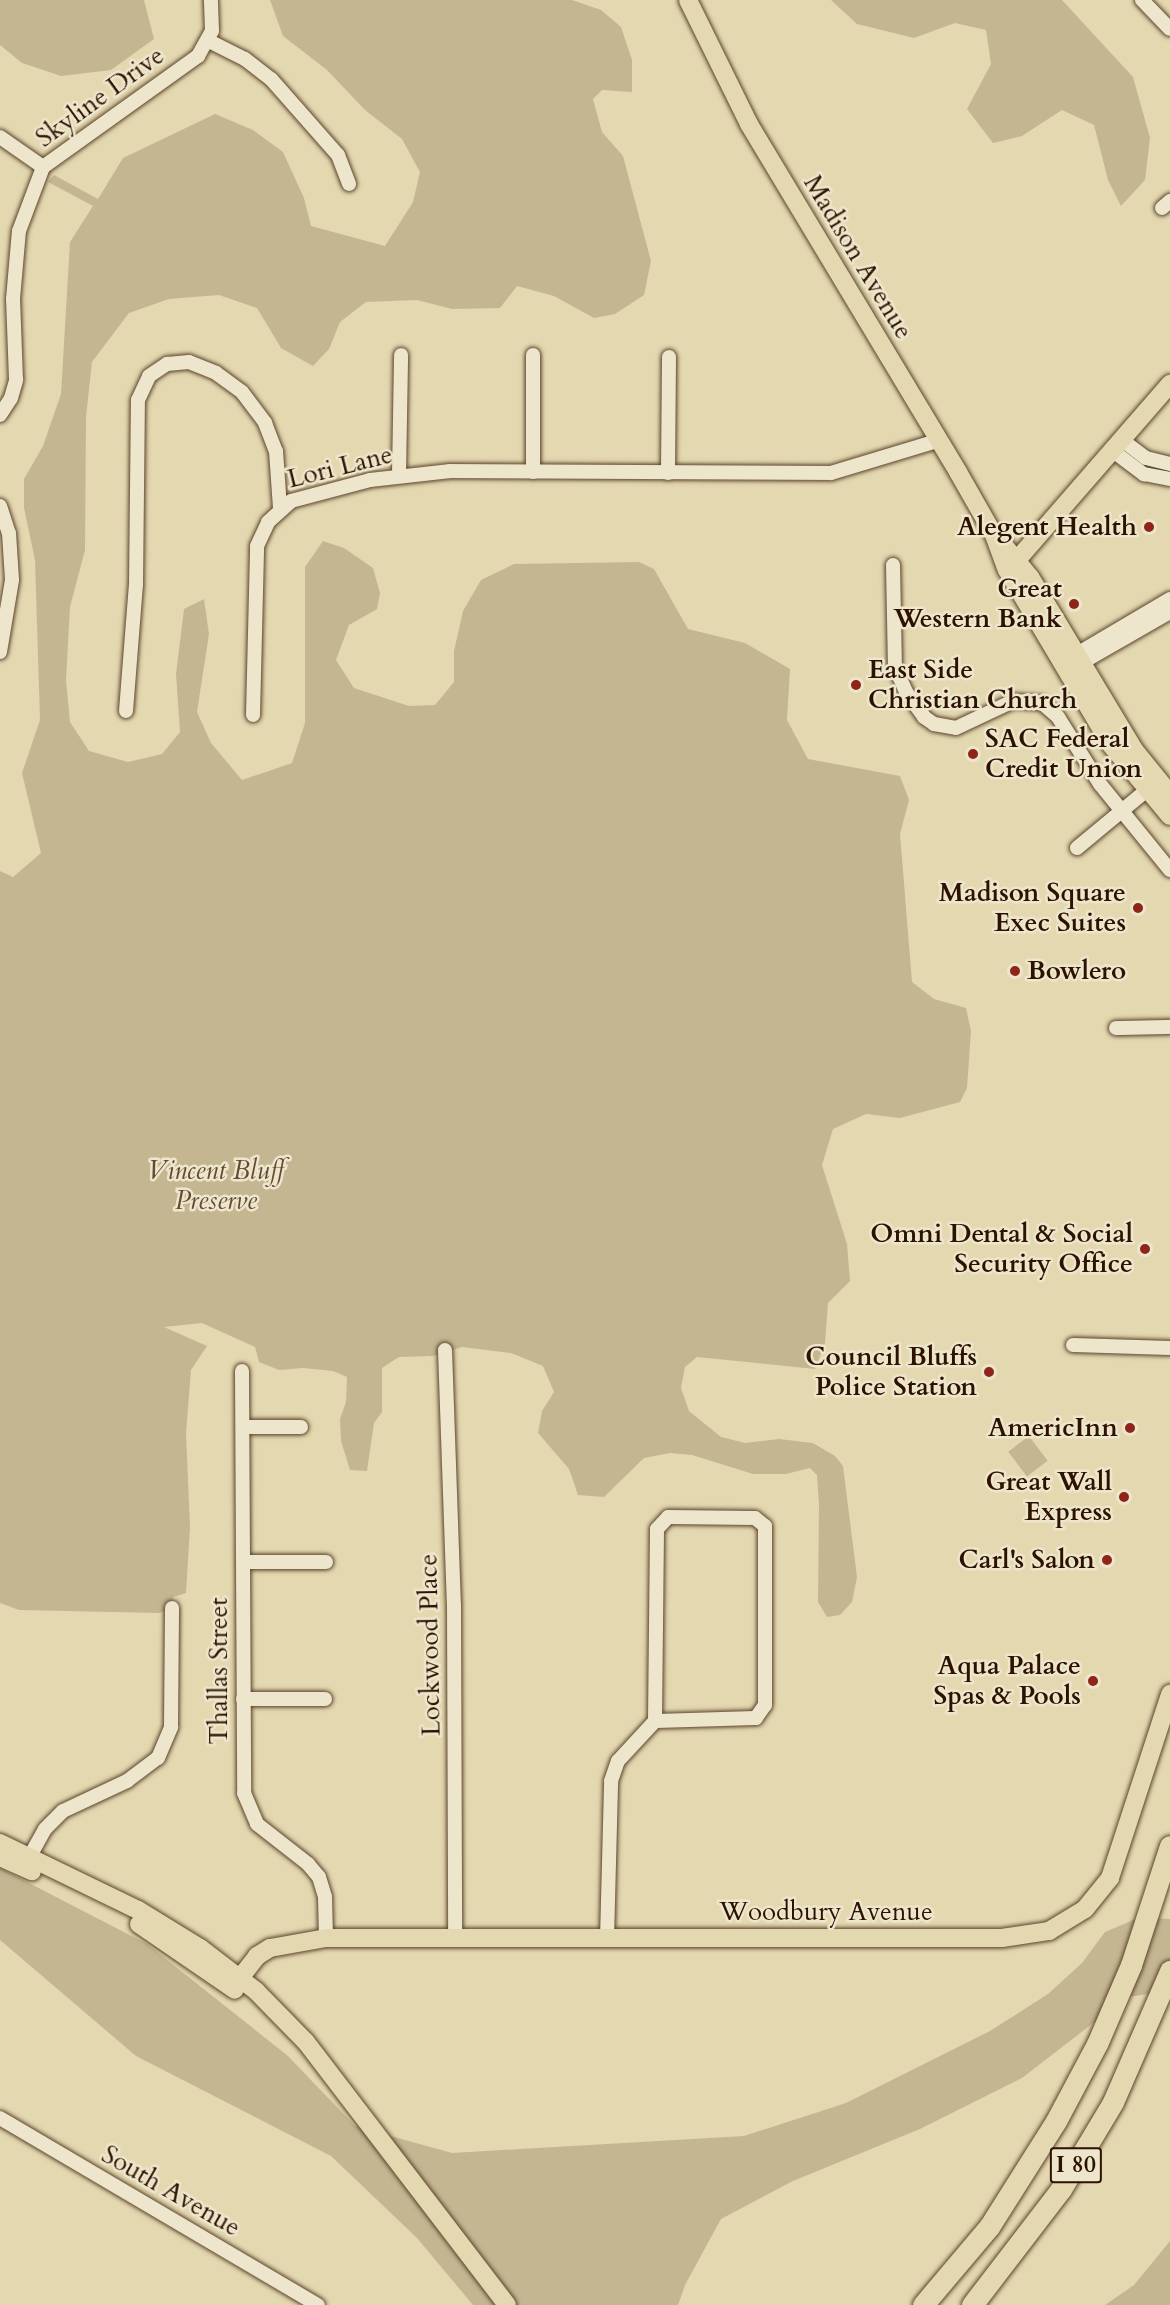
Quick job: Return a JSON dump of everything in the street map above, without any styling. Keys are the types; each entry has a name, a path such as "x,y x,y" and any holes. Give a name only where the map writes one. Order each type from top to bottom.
{"highway":[{"name":"I 80","path":"923,2305 989,2227 1056,2121 1097,2044 1131,1965 1170,1846"},
{"name":"I 80","path":"972,2305 1061,2189 1102,2121 1141,2043 1170,1971"}],"main road":[{"name":"Madison Avenue","path":"688,0 751,127 940,440 994,535 1074,662 1158,788 1170,816"},
{"path":"1013,566 1170,384"},
{"name":"Woodbury Avenue","path":"233,1978 257,1942 278,1935 326,1938 454,1939 1002,1938 1056,1928 1092,1902 1115,1869 1170,1694"},
{"path":"0,1843 26,1861 125,1915 258,1994 306,2042 507,2305"},
{"path":"0,1857 26,1861 138,1910 213,1957 335,2079"},
{"path":"213,1957 231,1959 250,1955 258,1994"}],"street":[{"path":"211,0 213,24 209,41 246,58 271,79 338,155 350,184"},
{"path":"1142,0 1170,29"},
{"name":"Skyline Drive","path":"0,416 16,380 13,299 19,231 43,167 198,56 209,41"},
{"path":"0,137 43,167"},
{"path":"399,476 400,355"},
{"path":"532,472 533,355"},
{"path":"668,473 669,357"},
{"name":"Lori Lane","path":"126,711 136,585 138,399 149,376 167,364 189,362 216,373 242,392 265,423 276,451 280,508 318,493 399,476 532,472 831,473 940,440"},
{"path":"1118,446 1146,458 1170,464"},
{"path":"1118,446 1144,474 1170,479"},
{"path":"0,506 9,532 12,579 0,652"},
{"path":"254,715 256,552 263,528 280,508"},
{"path":"893,565 895,667 906,692 924,717 934,723 956,728 1013,701 1042,703 1058,717 1121,812 1170,870"},
{"path":"1074,662 1170,599"},
{"path":"1074,662 1170,612"},
{"path":"1077,848 1121,812 1158,788"},
{"path":"1116,1028 1170,1027"},
{"path":"1073,1345 1170,1348"},
{"name":"Lockwood Place","path":"445,1350 454,1605 454,1939"},
{"name":"Thallas Street","path":"242,1371 243,1699 246,1806 257,1824 308,1864 319,1877 325,1897 326,1938"},
{"path":"243,1428 301,1427"},
{"path":"607,1939 611,1781 618,1761 655,1721 658,1525 668,1518 755,1518 766,1529 762,1713 750,1720 655,1721"},
{"path":"243,1562 326,1562"},
{"path":"26,1861 45,1829 63,1811 127,1781 158,1758 171,1727 172,1608"},
{"path":"243,1699 325,1699"},
{"name":"South Avenue","path":"0,2118 318,2305"}],"green space":[{"path":"0,0 144,0 154,39 111,70 61,76 22,63 0,45"},
{"name":"Vincent Bluff Preserve","path":"270,0 572,0 601,10 621,27 632,60 632,92 602,90 593,99 602,132 623,156 651,261 644,295 615,314 594,318 554,296 517,286 500,308 452,309 417,300 366,302 340,322 329,349 313,366 281,348 257,308 219,295 169,299 129,313 92,362 86,417 85,550 70,607 66,680 70,722 89,751 128,762 162,754 180,732 176,674 184,609 204,599 209,634 197,712 211,743 242,780 292,763 305,723 305,567 323,541 344,548 373,568 380,593 377,609 349,625 336,660 354,688 409,706 435,705 454,682 454,651 463,611 481,580 514,564 639,562 654,569 688,629 745,643 790,669 787,720 808,759 900,776 909,800 900,834 912,982 934,999 966,1008 971,1031 967,1088 960,1102 900,1118 866,1114 833,1129 822,1165 847,1244 850,1281 828,1303 825,1343 815,1369 697,1357 685,1367 681,1388 689,1411 721,1437 745,1443 779,1439 813,1443 835,1456 843,1466 857,1577 852,1602 840,1615 827,1617 818,1602 819,1505 817,1475 810,1468 786,1474 753,1474 692,1455 670,1453 644,1458 604,1497 578,1495 569,1469 538,1433 542,1411 554,1392 543,1366 511,1353 462,1347 433,1356 399,1357 382,1368 382,1412 374,1423 367,1471 350,1470 341,1441 340,1419 346,1402 347,1377 333,1371 303,1368 279,1370 259,1362 255,1347 202,1323 164,1327 207,1346 191,1370 186,1433 190,1527 186,1593 173,1597 172,1608 159,1613 19,1610 0,1603 0,871 13,877 41,853 22,773 40,720 35,560 24,508 24,479 43,446 61,394 70,242 93,206 48,182 54,175 98,199 123,158 215,114 253,130 283,152 304,198 311,226 385,246 413,202 420,172 402,139 365,110 327,70 283,36"},
{"path":"831,0 1062,0 1133,77 1150,138 1145,180 1121,206 1108,180 1094,125 1062,110 1022,136 993,143 967,109 991,64 986,30 955,23 914,38 857,24"},
{"path":"1029,1436 1048,1461 1027,1476 1008,1452"},
{"path":"0,1868 147,1944 288,2056 355,2126 452,2153 744,2136 846,2103 990,2031 1048,1994 1082,1963 1105,1932 1138,1918 1170,1919 1170,1991 1127,1997 1022,2078 920,2129 793,2181 721,2219 685,2285 678,2305 473,2305 417,2238 331,2156 136,2056 0,1940"},
{"path":"1170,2241 1170,2305 1105,2305 1134,2285"}],"place":[{"name":"Alegent Health","path":"1149,527"},
{"name":"Great Western Bank","path":"1074,604"},
{"name":"East Side Christian Church","path":"856,685"},
{"name":"SAC Federal Credit Union","path":"973,754"},
{"name":"Madison Square Exec Suites","path":"1138,908"},
{"name":"Bowlero","path":"1015,971"},
{"name":"Omni Dental & Social Security Office","path":"1145,1249"},
{"name":"Council Bluffs Police Station","path":"989,1372"},
{"name":"AmericInn","path":"1130,1428"},
{"name":"Great Wall Express","path":"1124,1497"},
{"name":"Carl's Salon","path":"1107,1560"},
{"name":"Aqua Palace Spas & Pools","path":"1093,1681"}]}
